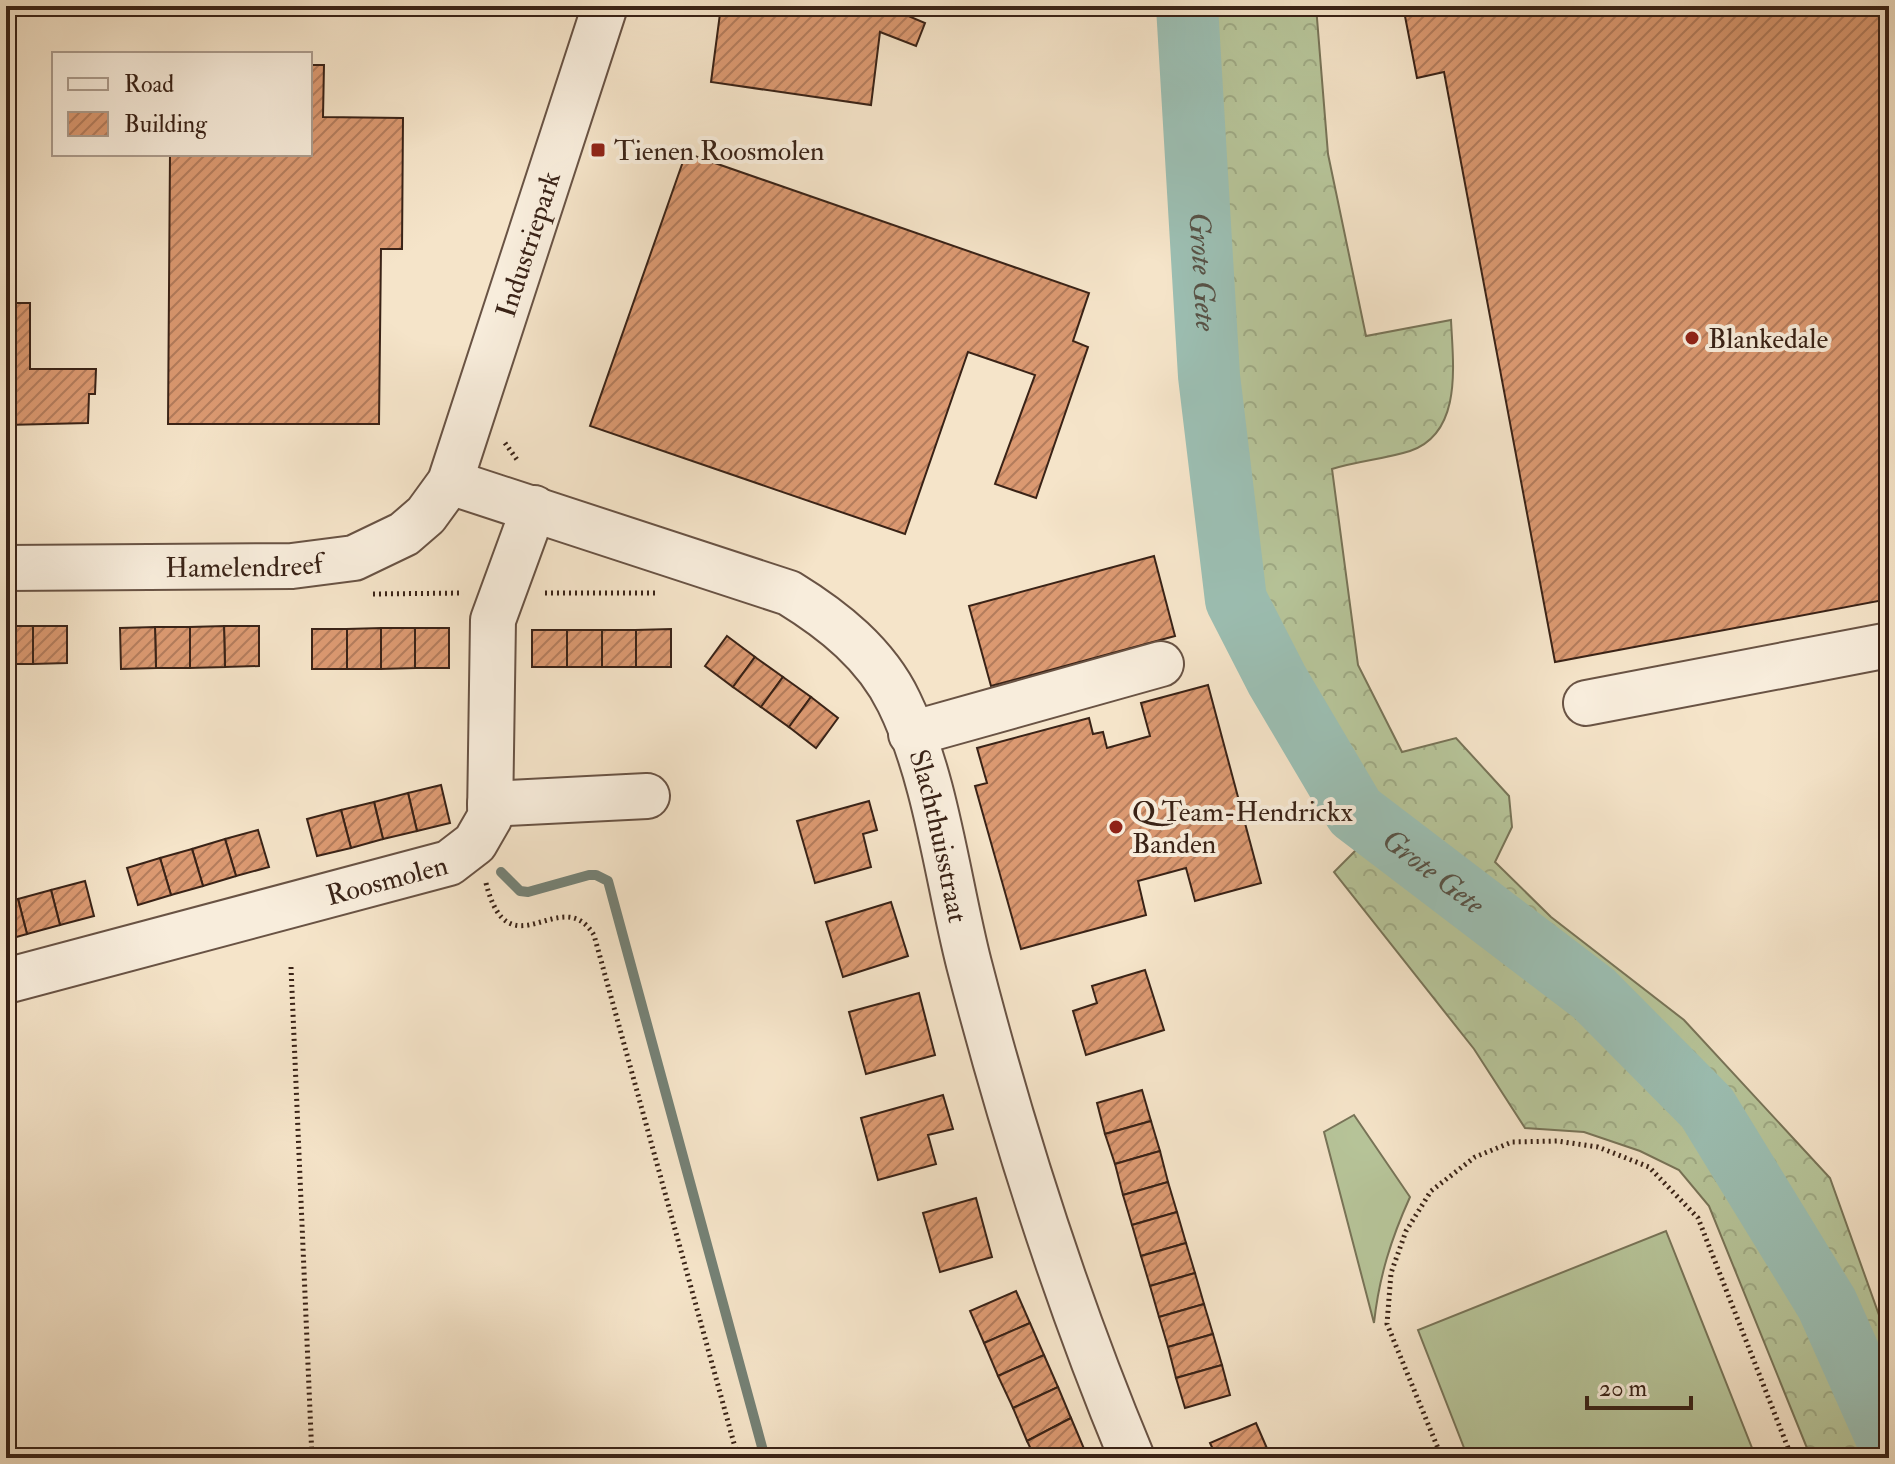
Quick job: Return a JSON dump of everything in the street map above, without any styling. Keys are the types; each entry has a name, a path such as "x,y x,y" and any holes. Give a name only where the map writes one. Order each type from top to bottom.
{"street":[{"name":"Industriepark","path":"450,482 605,6"},
{"name":"Slachthuisstraat","path":"450,482 532,490 789,593 826,616 882,673 899,702 922,766 970,966 1083,1340 1132,1458"},
{"name":"Hamelendreef","path":"6,568 292,566 354,558 404,534 426,515 450,482"},
{"path":"532,490 499,593 491,639 482,823 647,796"},
{"path":"1586,703 1889,645"},
{"path":"911,734 1161,664"},
{"name":"Roosmolen","path":"6,981 449,863 482,823"}],"path":[{"path":"502,434 532,490"},
{"path":"363,594 669,593"},
{"path":"482,823 491,904 498,917 517,926 570,917 581,921 594,935 738,1458"},
{"path":"291,967 312,1458"},
{"path":"1442,1458 1387,1324 1391,1273 1406,1231 1431,1191 1475,1157 1512,1142 1557,1141 1598,1147 1649,1167 1698,1218 1792,1458"}],"green space":[{"path":"1187,6 1316,6 1328,154 1366,336 1451,320 1451,395 1439,429 1427,442 1410,451 1332,469 1358,665 1402,752 1456,738 1509,796 1512,827 1495,862 1551,917 1684,1020 1830,1178 1889,1343 1889,1458 1811,1458 1709,1206 1679,1170 1640,1151 1584,1132 1525,1128 1474,1049 1334,872 1357,849 1355,812 1277,680 1236,600 1209,376"},
{"path":"1354,1115 1410,1197 1387,1258 1374,1323 1324,1132"},
{"path":"1666,1231 1756,1458 1468,1458 1418,1330"}],"building":[{"path":"721,6 885,6 925,23 916,46 880,32 871,105 711,82"},
{"path":"1094,6 1124,6 1121,15"},
{"name":"Blankedale","path":"1403,6 1889,6 1889,599 1555,662 1444,72 1417,78"},
{"path":"312,65 324,65 323,117 403,118 402,249 381,249 379,424 168,424 170,156 312,156"},
{"path":"686,153 1089,293 1073,341 1088,347 1036,498 995,484 1035,375 968,352 905,534 590,426"},
{"path":"6,303 30,303 30,369 96,369 95,394 89,394 88,423 6,425"},
{"path":"1154,556 1175,636 991,686 969,606"},
{"path":"6,626 33,626 33,664 6,664"},
{"path":"33,626 67,626 67,663 33,664"},
{"path":"224,626 259,626 259,666 225,667"},
{"path":"224,626 225,667 190,668 190,627"},
{"path":"155,627 190,627 190,668 156,668"},
{"path":"155,627 156,668 121,669 120,628"},
{"path":"381,628 415,628 415,668 381,669"},
{"path":"381,628 381,669 347,669 347,629"},
{"path":"415,628 449,628 449,668 415,668"},
{"path":"312,629 347,629 347,669 312,669"},
{"path":"671,629 671,667 636,667 636,630"},
{"path":"532,630 567,630 567,667 532,667"},
{"path":"567,630 602,630 602,667 567,667"},
{"path":"602,630 636,630 636,667 602,667"},
{"path":"727,636 755,657 733,687 705,666"},
{"path":"755,657 783,677 761,707 733,687"},
{"path":"783,677 811,697 789,727 761,707"},
{"name":"Q Team-Hendrickx Banden","path":"1208,685 1261,883 1195,901 1186,868 1138,881 1146,915 1021,949 975,786 987,783 977,748 1089,718 1093,734 1103,732 1107,748 1150,736 1141,703"},
{"path":"811,697 838,718 816,748 789,727"},
{"path":"441,785 450,823 417,831 408,793"},
{"path":"408,793 417,831 383,839 374,802"},
{"path":"869,801 877,830 863,834 871,867 815,883 797,821"},
{"path":"374,802 383,839 351,848 341,810"},
{"path":"341,810 351,848 317,856 307,819"},
{"path":"258,830 269,867 236,876 225,839"},
{"path":"225,839 236,876 203,886 192,849"},
{"path":"192,849 203,886 171,895 160,858"},
{"path":"160,858 171,895 138,905 127,868"},
{"path":"85,881 94,916 60,925 51,890"},
{"path":"51,890 60,925 27,934 18,899"},
{"path":"18,899 27,934 6,940 6,902"},
{"path":"891,902 908,956 843,977 826,922"},
{"path":"1145,970 1164,1030 1086,1055 1073,1011 1097,1003 1092,986"},
{"path":"919,993 935,1055 866,1074 849,1012"},
{"path":"1142,1090 1151,1121 1105,1134 1097,1103"},
{"path":"943,1095 953,1129 928,1135 936,1164 878,1180 861,1118"},
{"path":"1151,1121 1160,1151 1115,1164 1105,1134"},
{"path":"1160,1151 1168,1182 1123,1195 1115,1164"},
{"path":"1168,1182 1177,1212 1132,1225 1123,1195"},
{"path":"976,1198 992,1257 940,1272 923,1213"},
{"path":"1177,1212 1186,1243 1141,1256 1132,1225"},
{"path":"1186,1243 1195,1273 1150,1286 1141,1256"},
{"path":"1195,1273 1204,1304 1159,1317 1150,1286"},
{"path":"1016,1291 1030,1323 984,1343 970,1311"},
{"path":"1204,1304 1213,1334 1168,1347 1159,1317"},
{"path":"1030,1323 1044,1355 998,1376 984,1343"},
{"path":"1213,1334 1222,1365 1176,1378 1168,1347"},
{"path":"1044,1355 1058,1387 1013,1408 998,1376"},
{"path":"1222,1365 1230,1395 1185,1408 1176,1378"},
{"path":"1058,1387 1071,1418 1027,1441 1013,1408"},
{"path":"1071,1418 1085,1451 1071,1458 1035,1458 1027,1441"},
{"path":"1256,1423 1269,1453 1257,1458 1217,1458 1210,1443"},
{"path":"1085,1451 1089,1458 1071,1458"}],"waterway":[{"name":"Grote Gete","path":"1187,6 1209,376 1236,600 1277,680 1355,812 1594,994 1707,1108 1827,1304 1889,1443"},
{"path":"501,872 520,891 528,892 589,875 608,881 765,1458"}],"place":[{"name":"Tienen Roosmolen","path":"598,150"},
{"name":"Blankedale","path":"1692,338"},
{"name":"Q Team-Hendrickx Banden","path":"1116,827"}]}
